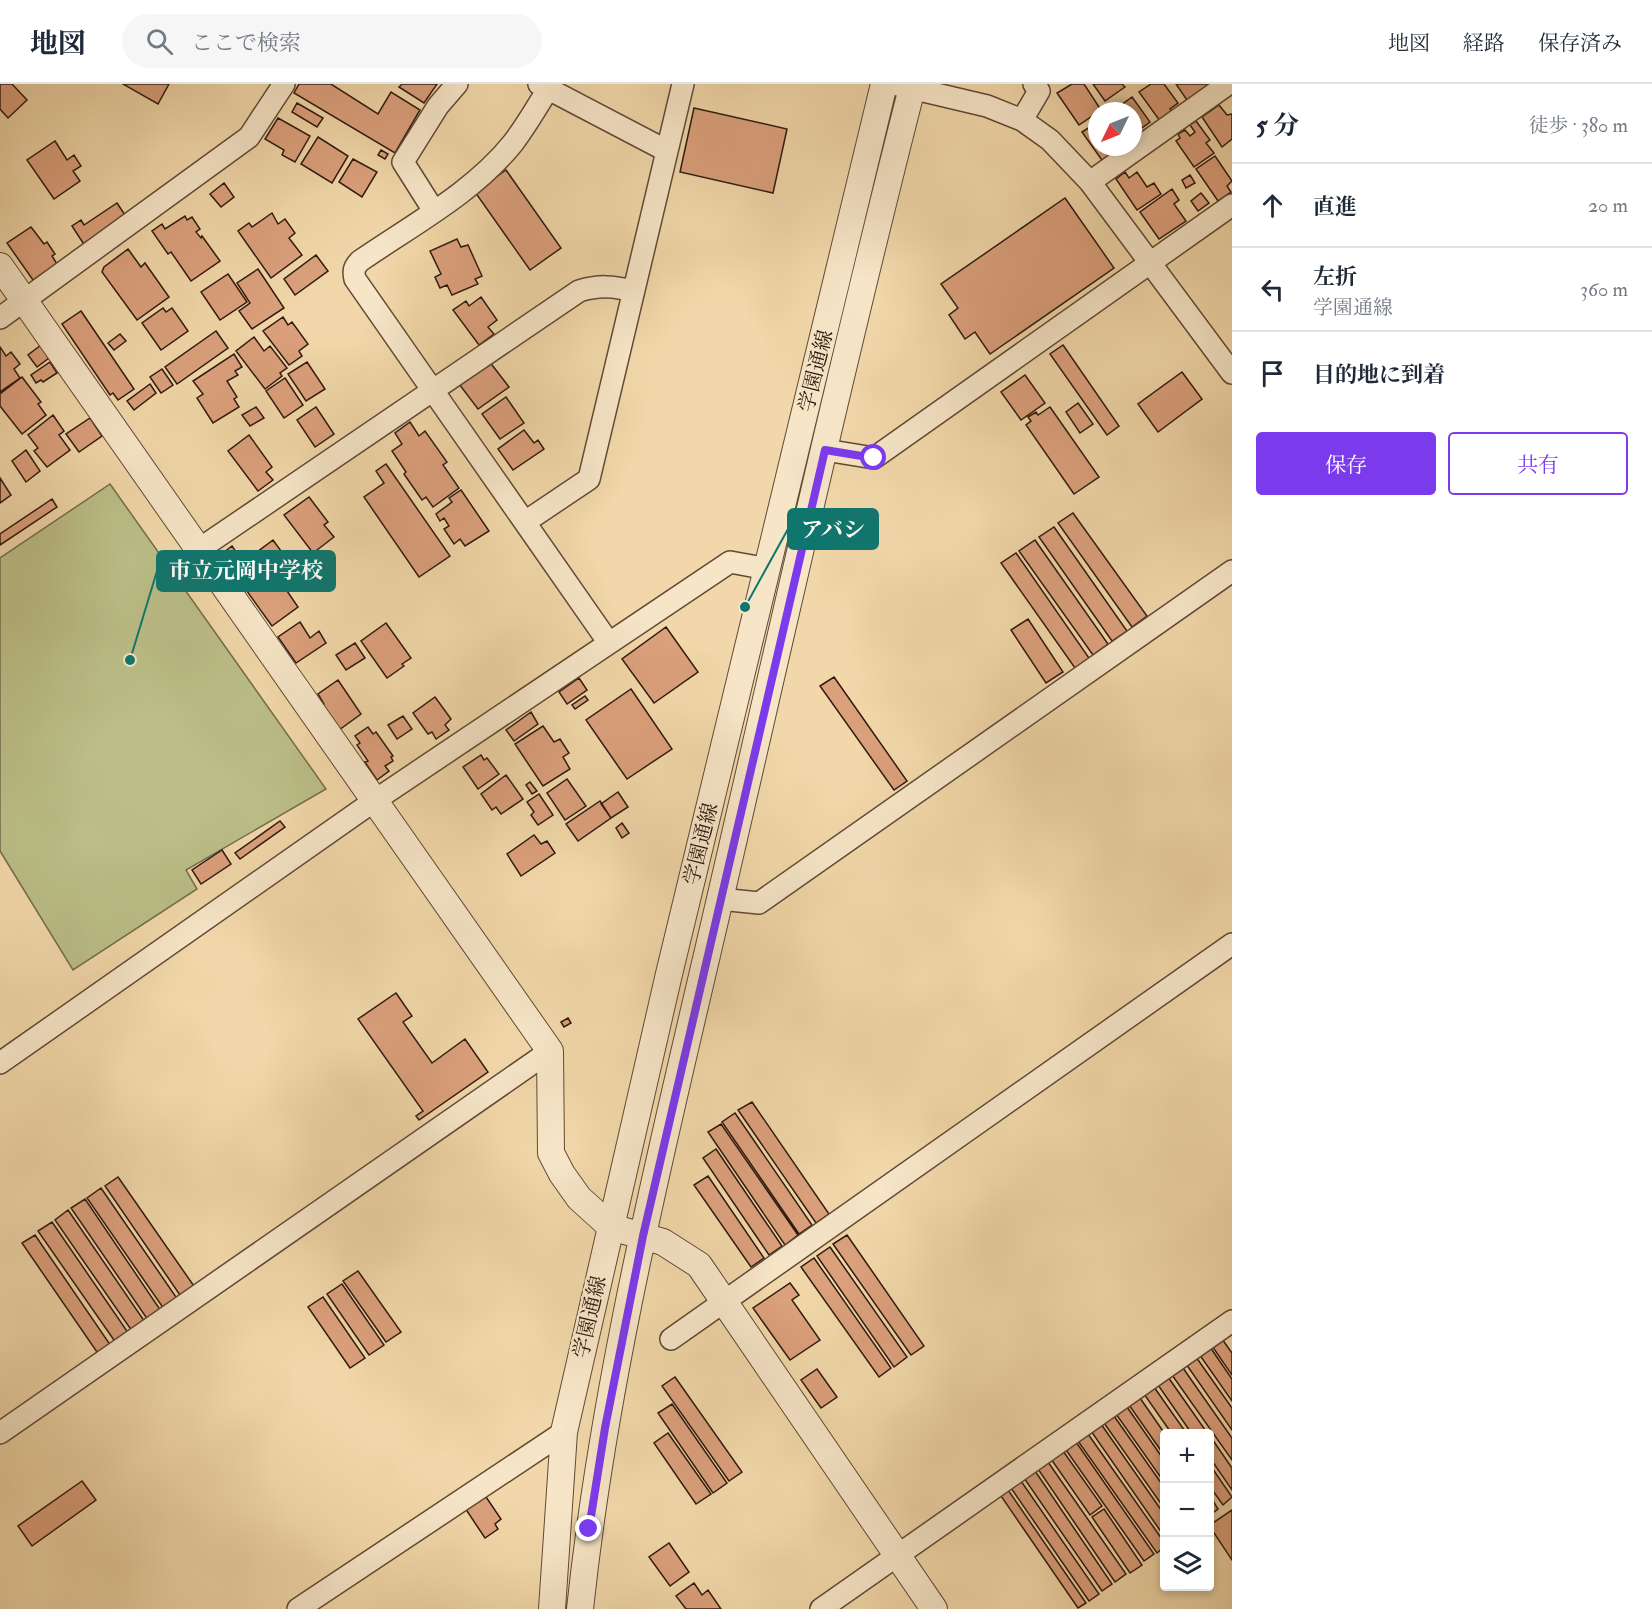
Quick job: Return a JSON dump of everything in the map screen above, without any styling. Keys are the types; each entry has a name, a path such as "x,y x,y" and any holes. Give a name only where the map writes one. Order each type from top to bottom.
{"street":[{"path":"0,318 249,137 284,84"},
{"path":"434,211 404,162 438,106 457,84"},
{"path":"525,522 588,479 683,84"},
{"name":"学園通線","path":"552,1609 564,1432 672,962 884,84"},
{"path":"1090,182 1228,84"},
{"path":"907,86 987,106 1022,120 1050,140 1090,182 1232,373"},
{"name":"学園通線","path":"580,1609 589,1529 605,1428 643,1236 897,141 907,86"},
{"path":"1022,120 1041,86"},
{"path":"609,644 355,279 353,272 360,261 465,190 513,143 544,87 667,151"},
{"path":"825,450 874,458 1232,206"},
{"path":"0,267 550,1051 551,1153 562,1174 579,1198 611,1227 663,1242 699,1265 934,1609"},
{"path":"198,550 579,291 596,286 611,286 633,291"},
{"path":"0,1063 374,801 730,562 768,570"},
{"path":"720,899 759,903 1232,571"},
{"path":"671,1339 1232,944"},
{"path":"0,1433 550,1051"},
{"path":"821,1609 1232,1321"},
{"path":"298,1609 564,1432"}],"green space":[{"path":"110,484 326,789 186,870 197,889 73,970 0,851 0,558"}],"building":[{"path":"0,84 12,84 27,100 8,118 0,109"},
{"path":"123,84 169,84 158,104"},
{"path":"299,84 331,84 378,114 391,92 420,110 395,153 294,93"},
{"path":"402,84 437,84 424,103 399,87"},
{"path":"1072,84 1084,84 1096,102 1088,102 1088,119 1079,125 1057,93"},
{"path":"1093,84 1122,84 1125,87 1105,101"},
{"path":"1151,84 1164,84 1178,103 1170,109 1172,112 1160,121 1139,92"},
{"path":"1176,84 1209,84 1211,88 1189,103"},
{"path":"1132,97 1136,102 1125,102"},
{"path":"297,103 323,118 317,127 292,112"},
{"path":"1219,105 1227,115 1232,114 1232,139 1222,147 1202,117"},
{"path":"694,108 787,129 773,193 680,172"},
{"path":"1142,111 1150,122 1142,128"},
{"path":"278,118 310,136 295,162 282,155 284,150 265,139"},
{"path":"1196,121 1210,140 1206,143 1214,153 1194,167 1176,141 1180,138 1178,134 1185,130 1190,136 1195,132 1190,125"},
{"path":"1088,128 1088,140 1082,132"},
{"path":"318,137 348,156 332,183 301,164"},
{"path":"55,141 67,160 74,155 81,166 73,171 80,181 54,199 27,160"},
{"path":"381,150 388,154 385,159 378,155"},
{"path":"1099,156 1114,156 1104,163"},
{"path":"1215,156 1232,181 1227,186 1231,192 1218,201 1196,169"},
{"path":"353,159 377,172 362,197 339,182"},
{"path":"506,170 561,248 530,270 475,192"},
{"path":"1125,172 1129,178 1137,172 1147,187 1154,183 1161,194 1137,210 1116,179"},
{"path":"1190,175 1195,183 1186,188 1182,180"},
{"path":"224,183 234,197 221,207 210,194"},
{"path":"1172,189 1179,200 1174,204 1186,221 1159,239 1140,212"},
{"path":"1201,193 1209,203 1198,211 1191,201"},
{"path":"1065,198 1114,268 990,354 975,332 965,339 949,315 958,308 941,284"},
{"path":"117,203 127,218 85,246 72,226 81,220 84,225"},
{"path":"272,213 278,224 285,219 295,233 289,238 302,255 271,278 238,231 249,223 252,227"},
{"path":"185,216 187,220 192,217 200,229 196,232 201,238 202,236 220,261 191,281 171,252 168,254 152,231 162,224 165,229"},
{"path":"31,227 44,244 47,242 55,254 52,256 57,264 33,280 7,243"},
{"path":"457,239 461,247 468,245 482,276 475,279 478,284 452,295 447,285 440,288 435,277 441,274 430,251"},
{"path":"128,249 141,267 145,263 169,297 137,320 102,272 104,267"},
{"path":"316,255 328,271 295,295 284,279"},
{"path":"258,269 284,308 252,329 239,311 250,303 237,283"},
{"path":"228,274 247,302 220,320 201,292"},
{"path":"481,297 497,320 488,327 494,334 479,345 453,310 466,301 469,306"},
{"path":"163,308 166,312 172,308 188,331 161,350 142,323"},
{"path":"81,311 134,389 118,400 113,393 110,395 62,324"},
{"path":"283,317 288,325 292,322 308,344 299,351 302,356 289,365 263,331"},
{"path":"216,331 228,348 177,384 165,367"},
{"path":"120,334 126,341 114,350 108,343"},
{"path":"254,337 264,351 270,346 287,368 280,373 282,376 265,389 236,351"},
{"path":"41,345 49,358 37,367 28,355"},
{"path":"1063,345 1119,426 1107,435 1050,354"},
{"path":"0,347 6,356 11,352 20,364 14,369 20,378 0,392"},
{"path":"234,354 242,367 235,371 238,375 227,381 237,397 234,399 239,407 213,423 197,398 203,394 193,381"},
{"path":"489,361 509,387 478,409 459,384"},
{"path":"50,362 57,373 43,382 41,380 36,383 31,375"},
{"path":"307,362 325,389 306,401 288,374"},
{"path":"162,369 173,385 161,393 150,377"},
{"path":"1182,372 1202,399 1158,432 1138,404"},
{"path":"1025,375 1045,403 1021,420 1001,392"},
{"path":"22,377 41,402 38,404 46,415 22,434 0,406 0,394"},
{"path":"285,378 303,405 284,418 266,391"},
{"path":"150,384 156,393 134,410 127,401"},
{"path":"506,397 524,423 500,439 482,414"},
{"path":"1078,403 1093,424 1080,433 1066,412"},
{"path":"256,407 264,418 250,426 242,415"},
{"path":"316,407 334,434 315,447 297,420"},
{"path":"1050,407 1099,477 1074,494 1026,425 1031,421 1028,417 1036,412 1038,415"},
{"path":"53,415 64,431 59,435 70,450 47,467 34,451 38,448 28,435"},
{"path":"90,418 102,436 79,452 66,434"},
{"path":"410,422 419,436 425,431 447,462 443,465 459,488 433,507 426,497 422,500 392,451 402,444 395,433"},
{"path":"524,430 534,443 538,440 544,449 513,470 498,449"},
{"path":"249,435 272,467 266,472 273,480 258,491 228,451"},
{"path":"26,450 40,471 26,482 12,461"},
{"path":"386,464 450,556 419,577 364,497 384,483 376,471"},
{"path":"0,478 11,495 0,503"},
{"path":"461,490 489,531 465,546 460,539 454,544 444,529 449,526 444,518 440,521 436,514 452,502 449,498"},
{"path":"309,497 328,522 324,525 334,537 313,553 284,515"},
{"path":"52,499 57,507 0,545 0,534"},
{"path":"1073,513 1147,616 1132,627 1058,523"},
{"path":"1054,527 1127,631 1112,641 1039,537"},
{"path":"273,540 284,555 263,570 253,555"},
{"path":"1035,540 1108,644 1093,655 1019,551"},
{"path":"232,546 249,571 236,580 219,556"},
{"path":"1016,553 1089,658 1075,668 1001,563"},
{"path":"259,568 263,573 270,568 275,576 281,572 290,585 285,588 298,607 272,626 244,587 250,582 247,577"},
{"path":"1028,619 1063,672 1046,683 1011,630"},
{"path":"300,622 310,638 319,631 326,643 296,663 278,637"},
{"path":"386,623 411,658 387,678 361,641"},
{"path":"666,627 698,672 654,703 622,659"},
{"path":"355,643 365,658 346,670 336,655"},
{"path":"834,677 907,781 894,790 820,686"},
{"path":"579,678 587,690 567,704 559,692"},
{"path":"338,680 361,714 339,730 321,705 324,704 318,694"},
{"path":"631,689 672,749 627,779 586,720"},
{"path":"585,696 588,700 575,709 572,705"},
{"path":"435,697 451,719 445,725 449,730 436,739 432,732 428,734 413,713"},
{"path":"531,712 538,724 514,741 506,730"},
{"path":"403,716 412,729 397,739 388,725"},
{"path":"543,726 554,742 560,739 569,753 563,757 570,769 543,786 515,744"},
{"path":"368,727 373,734 376,732 393,756 391,757 393,761 385,766 389,771 377,780 365,762 368,761 357,745 360,743 355,736"},
{"path":"481,755 484,760 487,758 499,774 478,789 463,767"},
{"path":"506,775 523,799 501,814 496,807 492,810 481,794"},
{"path":"567,779 586,806 565,820 547,793"},
{"path":"530,782 537,791 532,794 526,785"},
{"path":"618,792 628,807 611,818 601,804"},
{"path":"539,794 553,815 538,825 531,815 534,812 527,802"},
{"path":"600,801 611,818 578,841 566,824"},
{"path":"280,821 285,827 240,859 235,853"},
{"path":"622,823 629,833 622,838 616,828"},
{"path":"534,835 541,844 547,841 555,853 521,876 507,854"},
{"path":"222,850 231,864 201,884 192,870"},
{"path":"396,993 412,1016 403,1022 432,1063 465,1039 488,1072 419,1120 416,1116 423,1111 358,1019"},
{"path":"568,1018 571,1023 564,1027 561,1022"},
{"path":"752,1102 829,1214 816,1223 738,1110"},
{"path":"735,1113 812,1225 799,1234 722,1122"},
{"path":"721,1124 798,1235 785,1245 708,1132"},
{"path":"716,1149 782,1246 769,1255 703,1158"},
{"path":"708,1176 764,1258 751,1267 694,1185"},
{"path":"118,1177 196,1289 182,1298 105,1186"},
{"path":"101,1188 178,1300 164,1309 87,1198"},
{"path":"85,1199 161,1311 148,1320 71,1208"},
{"path":"68,1210 145,1322 132,1331 55,1220"},
{"path":"52,1222 129,1334 116,1343 38,1231"},
{"path":"35,1235 111,1346 99,1355 22,1243"},
{"path":"847,1235 924,1346 911,1355 833,1244"},
{"path":"830,1247 907,1357 894,1367 817,1256"},
{"path":"814,1258 891,1368 879,1377 801,1267"},
{"path":"358,1271 401,1332 386,1342 343,1281"},
{"path":"790,1283 799,1295 792,1300 820,1340 790,1360 753,1308"},
{"path":"342,1284 384,1345 369,1355 327,1294"},
{"path":"323,1297 365,1358 350,1368 308,1307"},
{"path":"1222,1339 1232,1353 1232,1375 1212,1346"},
{"path":"1210,1347 1232,1379 1232,1401 1199,1354"},
{"path":"1196,1357 1232,1408 1232,1430 1186,1364"},
{"path":"1183,1368 1232,1438 1232,1460 1214,1434 1214,1429 1210,1429 1172,1375"},
{"path":"817,1369 837,1397 821,1408 801,1380"},
{"path":"675,1377 742,1472 729,1481 662,1386"},
{"path":"1168,1377 1204,1429 1189,1429 1158,1385"},
{"path":"1154,1387 1183,1429 1168,1429 1144,1394"},
{"path":"1140,1398 1162,1429 1160,1449 1129,1405"},
{"path":"672,1404 727,1483 713,1493 658,1413"},
{"path":"1127,1407 1160,1454 1160,1476 1116,1414"},
{"path":"1114,1416 1160,1481 1160,1502 1104,1423"},
{"path":"1101,1424 1160,1508 1160,1530 1091,1431"},
{"path":"668,1433 711,1494 696,1504 654,1443"},
{"path":"1088,1434 1160,1536 1160,1550 1157,1553 1078,1441"},
{"path":"1076,1442 1154,1554 1144,1561 1066,1450"},
{"path":"1214,1442 1232,1468 1232,1490 1214,1464"},
{"path":"1063,1451 1102,1506 1090,1515 1051,1459"},
{"path":"1048,1462 1126,1574 1115,1582 1038,1469"},
{"path":"1035,1471 1112,1584 1102,1591 1024,1478"},
{"path":"1214,1471 1232,1497 1223,1505 1214,1493"},
{"path":"82,1481 96,1500 32,1546 18,1526"},
{"path":"1021,1481 1099,1594 1089,1601 1011,1488"},
{"path":"1008,1490 1086,1603 1078,1608 1001,1496"},
{"path":"484,1494 501,1519 495,1524 498,1529 485,1538 465,1508"},
{"path":"1104,1509 1142,1565 1130,1573 1092,1517"},
{"path":"1232,1510 1232,1560 1214,1533 1214,1522"},
{"path":"669,1543 689,1572 670,1586 649,1557"},
{"path":"694,1583 702,1595 708,1590 721,1609 686,1609 676,1596"}],"place":[{"name":"アバシ","path":"745,607"},
{"name":"市立元岡中学校","path":"130,660"}],"route":[{"path":"589,1529 605,1428 643,1236 825,450 874,458"}]}
